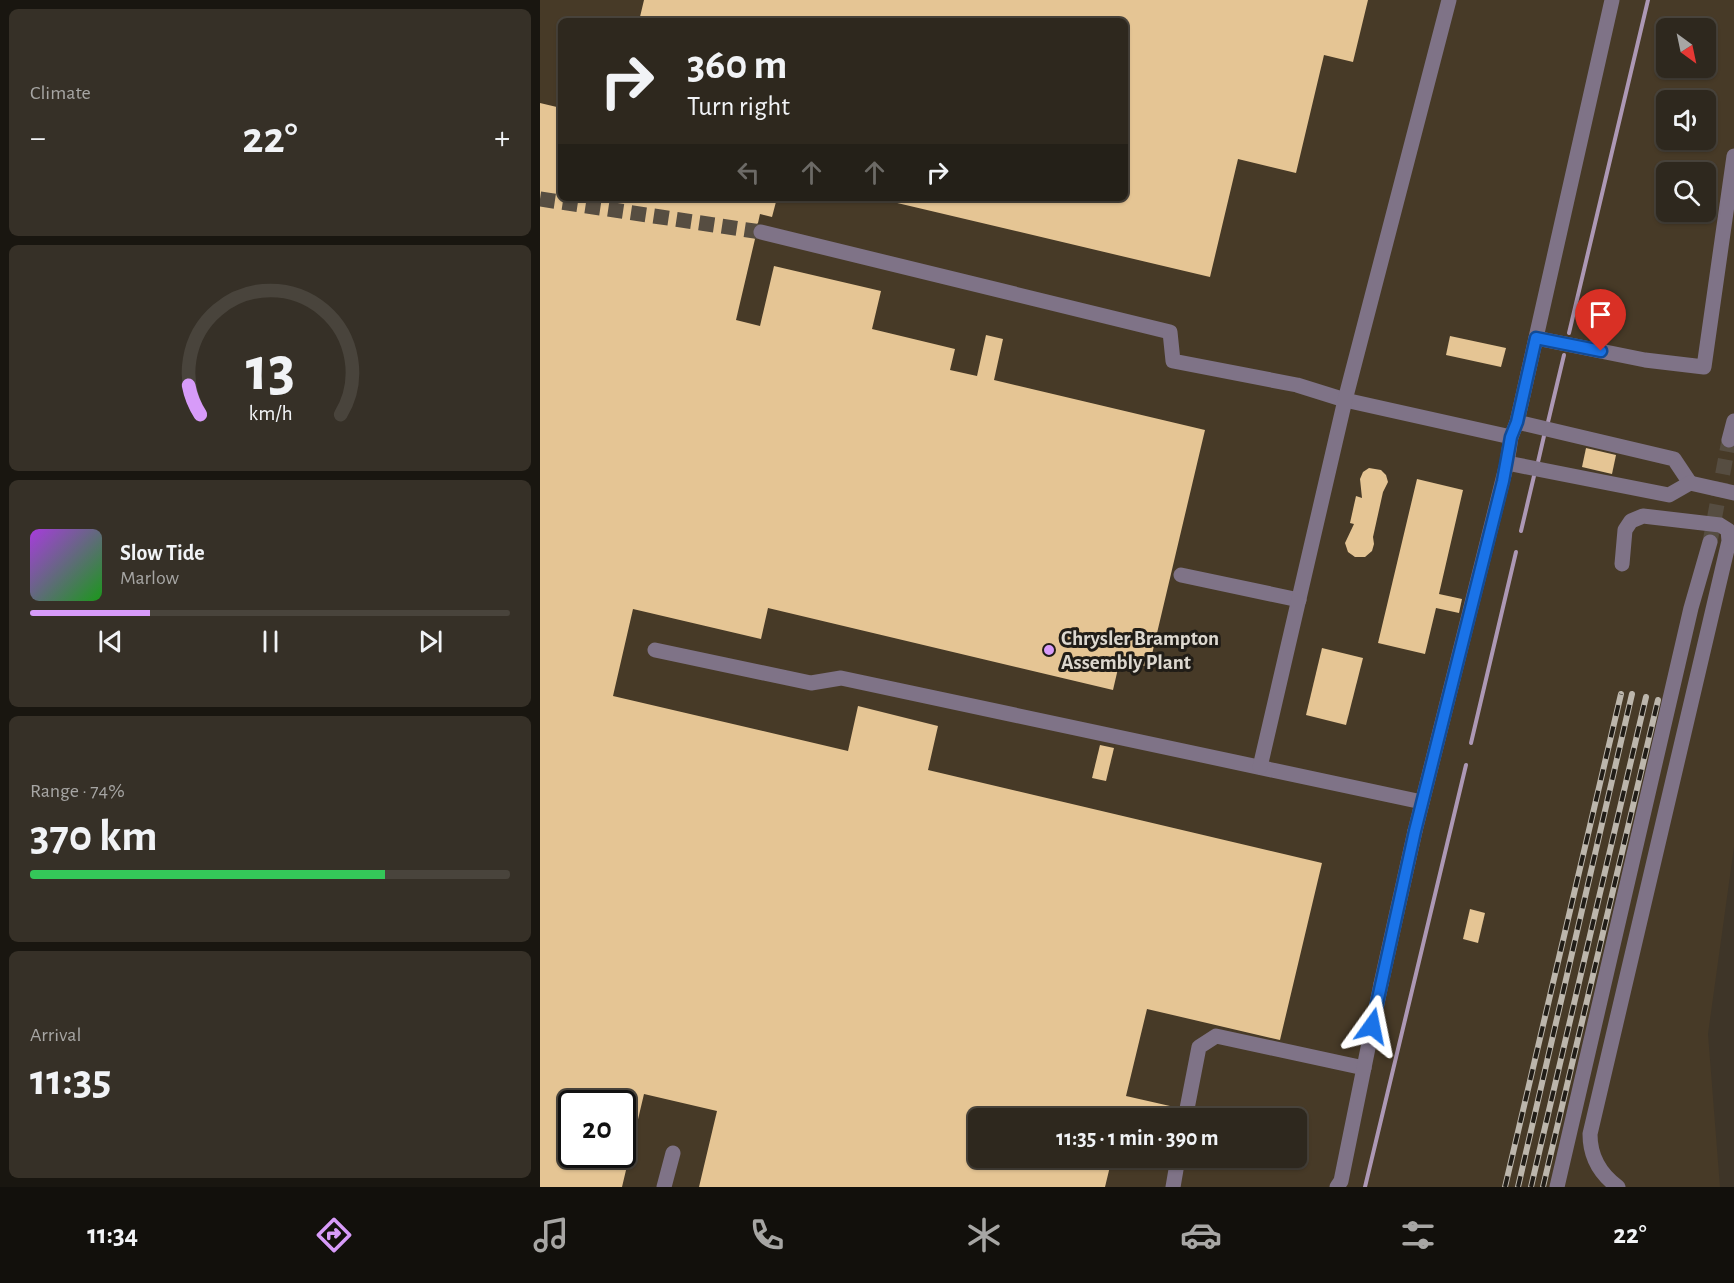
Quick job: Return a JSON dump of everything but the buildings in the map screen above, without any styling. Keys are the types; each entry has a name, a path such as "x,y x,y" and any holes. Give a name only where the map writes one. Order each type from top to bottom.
{"lane":[{"path":"1260,767 1345,400 1449,0"},
{"path":"1337,1187 1341,1181 1415,831 1507,463 1511,437 1517,422 1612,0"},
{"path":"1536,338 1645,360 1704,367 1734,156"},
{"path":"761,232 1170,332 1173,361 1297,386 1345,400 1511,437"},
{"path":"1729,440 1734,421"},
{"path":"1517,422 1674,459 1690,483"},
{"path":"1507,463 1669,495 1690,483 1734,493"},
{"path":"1618,1187 1600,1170 1590,1146 1590,1134 1729,541 1728,530 1720,525 1643,516 1631,521 1624,530 1622,564"},
{"path":"1557,1187 1691,608 1710,542"},
{"path":"1181,575 1299,600"},
{"path":"655,650 811,683 841,678 1422,802"},
{"path":"1187,1108 1199,1047 1216,1036 1364,1068"},
{"path":"664,1187 673,1153"},
{"path":"1173,1187 1176,1168"}],"shaded area":[{"name":"Chrysler Brampton Assembly Plant","path":"540,0 1734,0 1734,847 1708,1034 1720,1187 540,1187"}],"waterway":[{"path":"1569,333 1648,0"},
{"path":"1548,422 1564,355"},
{"path":"1538,462 1544,436"},
{"path":"1521,531 1534,476"},
{"path":"1471,743 1516,552"},
{"path":"1365,1187 1466,765"}],"tunnel":[{"path":"540,199 761,232"},
{"path":"1710,542 1729,440"}],"railway":[{"path":"1505,1187 1621,694"},
{"path":"1518,1187 1632,694"},
{"path":"1531,1187 1646,697"},
{"path":"1543,1187 1658,700"}],"place":[{"name":"Chrysler Brampton Assembly Plant","path":"1049,650"}],"route":[{"path":"1372,1026 1415,831 1503,481 1511,437 1517,422 1536,338 1601,351"}]}
